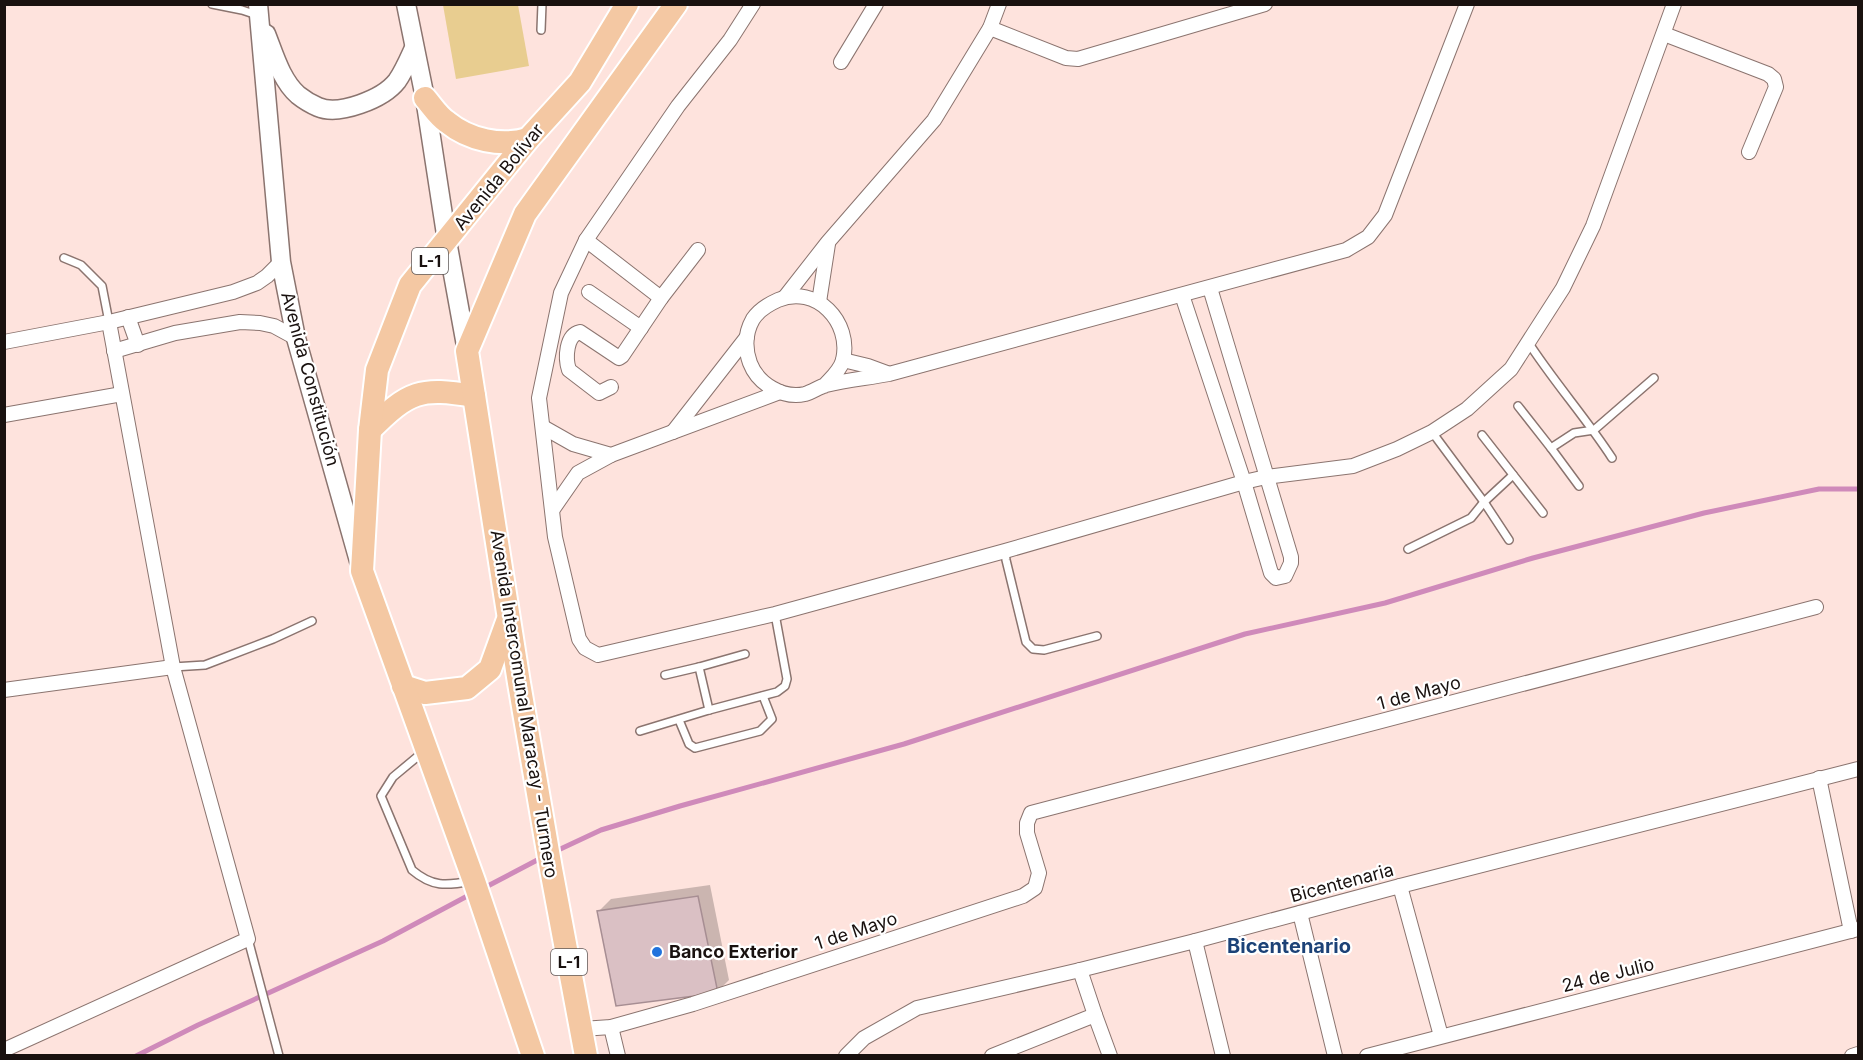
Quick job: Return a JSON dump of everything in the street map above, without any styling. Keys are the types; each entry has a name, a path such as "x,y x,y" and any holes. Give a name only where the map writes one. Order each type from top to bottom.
{"main road":[{"name":"Avenida Bolívar","path":"362,571 370,430 377,370 410,285 528,140 580,82 627,4"},
{"path":"467,351 525,214 676,4"},
{"path":"424,98 445,121 461,132 488,141 512,144 528,140"},
{"name":"Avenida Intercomunal Maracay - Turmero","path":"467,351 508,616 551,869 586,1056"},
{"path":"370,430 390,410 407,398 425,392 450,392 474,396"},
{"name":"L-1","path":"362,571 428,748 533,1056"},
{"path":"403,686 425,693 467,687 490,669 508,616"}],"street":[{"path":"406,4 467,351"},
{"path":"753,4 730,40 678,106 586,240 561,293 539,399 555,537 579,639 585,648 598,655 775,614 1244,482 1353,466 1432,432 1467,410 1510,369 1563,288 1593,226 1674,4"},
{"path":"841,62 876,4"},
{"path":"786,297 828,242 933,120 990,28 999,4"},
{"path":"990,28 1066,58 1078,59 1265,4"},
{"path":"747,337 747,354 753,371 764,384 780,392 804,394 824,386 889,374 1346,250 1368,237 1385,215 1467,4"},
{"path":"258,10 284,76 297,94 319,108 336,110 366,103 383,93 396,81 414,48"},
{"name":"Avenida Constitución","path":"258,10 281,262 296,338 362,571"},
{"path":"1664,34 1768,74 1774,79 1776,87 1749,152"},
{"path":"586,240 660,298"},
{"path":"819,302 828,242"},
{"path":"611,387 599,393 569,370 567,355 571,336 580,332 619,358 660,298 699,250"},
{"path":"4,342 109,322 232,292 257,283 281,262"},
{"path":"1182,295 1244,482 1271,573 1276,578 1285,576 1291,563 1210,288"},
{"path":"589,292 641,328"},
{"path":"673,432 747,337 754,318 767,304 786,297 802,296 819,302 832,312 844,335 843,360 836,374 824,386"},
{"path":"128,316 138,345"},
{"path":"4,1050 248,939 173,666 109,322"},
{"path":"114,351 175,333 240,322 274,326 296,338"},
{"path":"843,360 889,374"},
{"path":"553,509 578,473 611,455 780,392"},
{"path":"4,415 122,394"},
{"path":"543,427 573,444 611,455"},
{"name":"1 de Mayo","path":"582,1029 611,1027 693,1004 1023,896 1035,888 1039,873 1027,833 1027,823 1031,813 1816,607"},
{"path":"4,690 173,666"},
{"name":"Bicentenaria","path":"846,1056 864,1038 917,1008 1195,941 1858,769"},
{"path":"1819,778 1855,930"},
{"path":"1400,886 1441,1036"},
{"path":"1300,913 1335,1056"},
{"name":"24 de Julio","path":"1367,1056 1855,930"},
{"path":"1195,941 1223,1056"},
{"path":"1080,970 1110,1056"},
{"path":"992,1056 1095,1016"},
{"path":"611,1027 618,1056"},
{"path":"1852,1056 1858,1054"}],"lane":[{"path":"213,4 242,10 258,10"},
{"path":"541,30 542,4"},
{"path":"64,258 81,265 102,286 109,322"},
{"path":"1528,342 1546,370 1594,430 1612,458"},
{"path":"1551,448 1574,433 1594,430 1654,378"},
{"path":"1518,406 1579,486"},
{"path":"1432,432 1509,540"},
{"path":"1482,435 1543,513"},
{"path":"1408,549 1471,518 1484,502 1513,475"},
{"path":"1005,551 1026,642 1033,649 1044,650 1097,636"},
{"path":"640,731 777,692 784,686 787,679 775,614"},
{"path":"173,666 204,665 264,643 312,621"},
{"path":"665,675 745,654"},
{"path":"699,667 709,710"},
{"path":"679,720 689,744 694,748 760,731 772,719 763,696"},
{"path":"428,748 393,777 381,796 412,870 420,877 448,885 475,883"},
{"path":"248,939 279,1056"}],"shaded area":[{"path":"443,5 518,5 529,66 456,79"}],"building":[{"name":"Banco Exterior","path":"698,896 718,993 616,1006 597,911"}],"waterway":[{"path":"554,852 601,830 904,744 1245,634 1385,603 1533,558 1704,513 1819,489 1858,489"},
{"path":"482,889 543,857"},
{"path":"136,1056 198,1025 383,941 473,893"}],"place":[{"name":"Banco Exterior","path":"657,952"}],"district":[{"name":"Bicentenario","path":"1289,946"}]}
